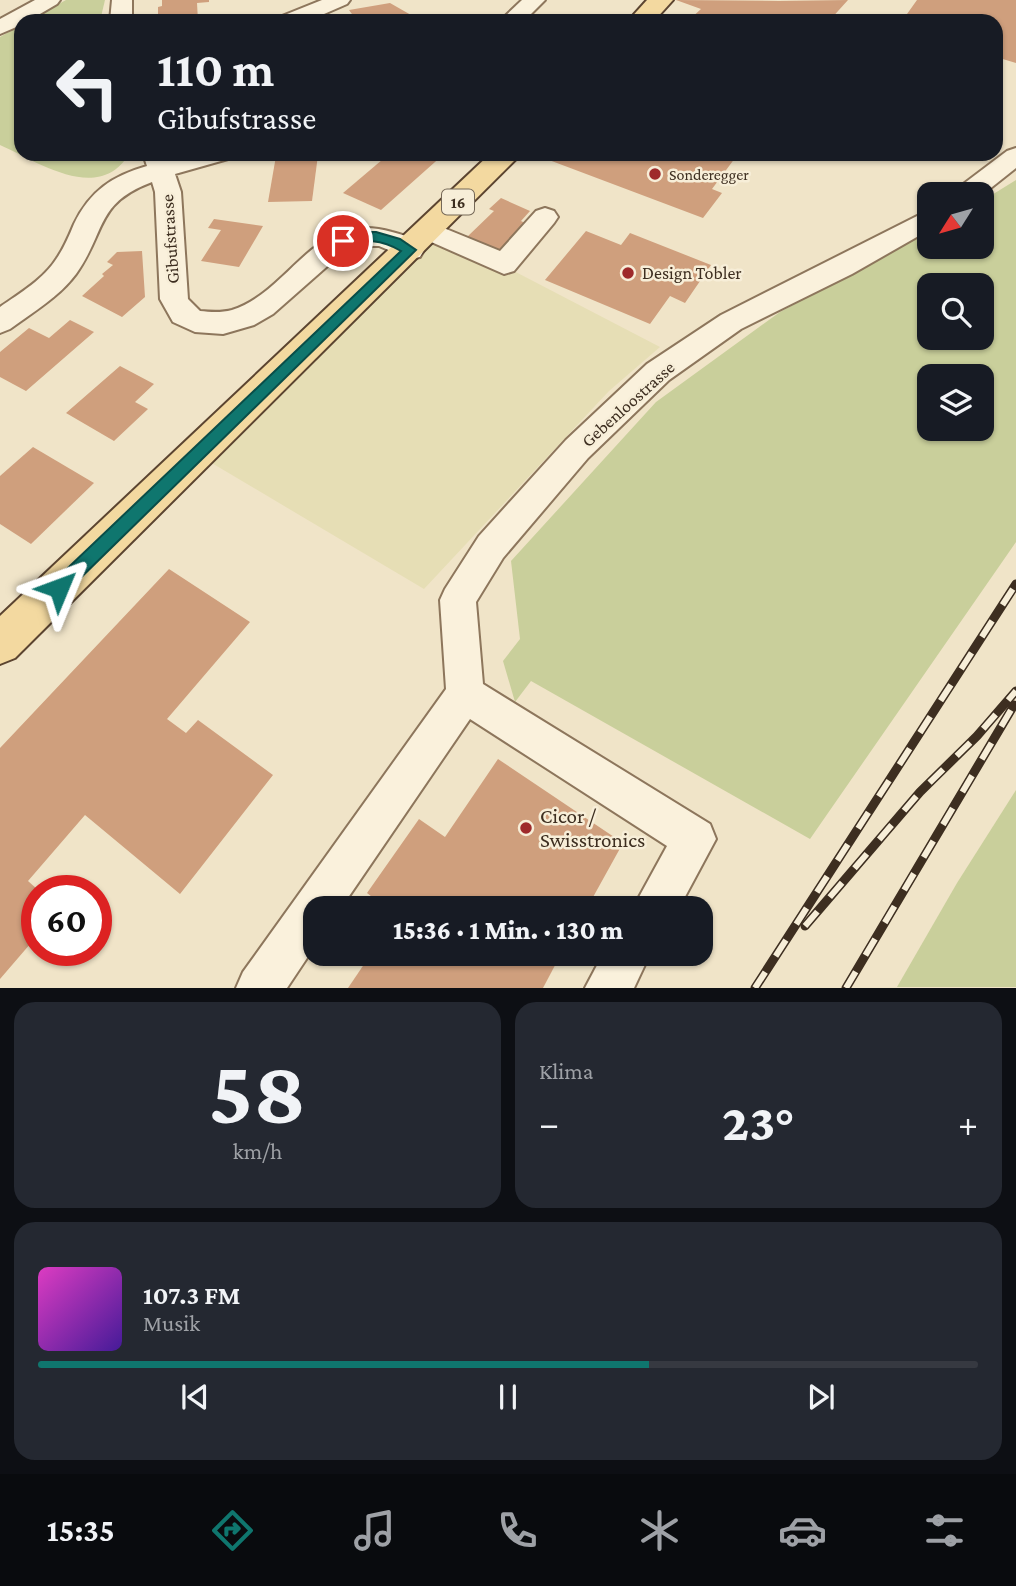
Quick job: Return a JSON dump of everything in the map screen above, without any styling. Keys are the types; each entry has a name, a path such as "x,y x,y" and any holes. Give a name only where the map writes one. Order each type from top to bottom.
{"main road":[{"path":"647,14 661,0"},
{"name":"16","path":"0,644 500,161"}],"street":[{"path":"25,14 50,0"},
{"path":"307,14 340,0"},
{"path":"519,14 536,0"},
{"path":"982,182 1016,156"},
{"path":"0,322 64,269 96,208 107,194 158,163"},
{"name":"Gibufstrasse","path":"158,163 168,192 176,304 182,314 195,321 225,323 253,313 329,250 350,238 376,236 396,242 419,240 504,264 545,216"},
{"name":"Gebenloostrasse","path":"465,694 458,600 491,547 577,449 658,372 731,322 842,267 917,226"},
{"path":"259,988 465,694 695,839 661,896"},
{"path":"608,988 621,966"}],"shaded area":[{"path":"439,232 660,347 609,391 424,589 210,462"}],"green space":[{"path":"66,0 105,0 102,14 41,14"},
{"path":"14,29 14,152 0,145 0,37"},
{"path":"33,161 123,161 116,169 102,176 85,178 50,169"},
{"path":"1016,180 1016,542 810,839 531,681 515,702 503,661 520,639 511,561 656,402 780,312 917,238 917,259 994,259 994,194"},
{"path":"1016,790 1016,987 897,987 957,883"}],"building":[{"path":"162,0 209,0 197,3 198,14 158,14 158,7 162,6"},
{"path":"676,0 848,0 835,14 696,14 701,9"},
{"path":"917,0 1016,0 1016,63 1003,59 1003,14 907,14"},
{"path":"390,3 409,14 352,14 349,10"},
{"path":"275,161 317,161 312,201 268,202"},
{"path":"381,161 436,161 381,210 343,193"},
{"name":"Sonderegger","path":"552,161 733,161 712,189 722,193 703,218"},
{"path":"501,198 530,211 521,221 529,225 501,253 467,237 494,211 489,209"},
{"path":"214,219 263,226 239,267 201,261 221,230 208,228"},
{"name":"Design Tobler","path":"586,231 621,245 630,233 711,265 685,303 670,296 650,324 545,280"},
{"path":"142,251 145,297 122,317 82,296 113,265 107,262 117,252"},
{"path":"70,320 94,332 26,391 0,377 0,352 29,328 49,338"},
{"path":"120,366 154,384 135,402 148,409 114,441 66,413"},
{"path":"33,447 94,483 31,544 0,524 0,476"},
{"path":"169,569 250,622 167,719 186,733 198,720 273,775 180,894 85,815 33,875 21,875 21,955 0,979 0,748"},
{"name":"Cicor / Swisstronics","path":"498,759 623,843 594,896 371,896 367,893 419,819 445,837"},
{"path":"363,966 555,966 543,988 348,988"}],"railway":[{"path":"755,988 1016,584"},
{"path":"805,926 920,792 977,736 1016,691"},
{"path":"846,988 1014,705"}],"place":[{"name":"Sonderegger","path":"655,174"},
{"name":"Design Tobler","path":"628,273"},
{"name":"Cicor / Swisstronics","path":"526,828"}],"route":[{"path":"59,588 410,250 376,236 356,236 343,241"}]}
